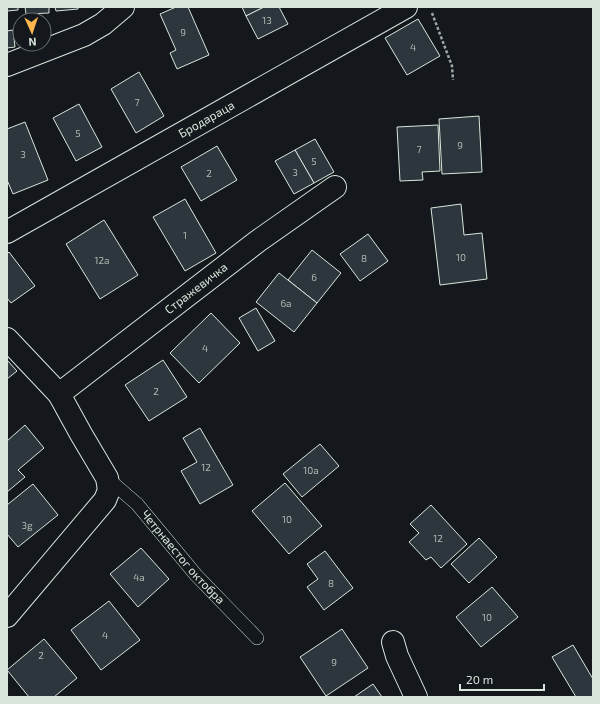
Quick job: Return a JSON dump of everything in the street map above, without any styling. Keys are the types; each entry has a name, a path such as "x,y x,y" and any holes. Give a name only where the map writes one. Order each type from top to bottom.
{"street":[{"path":"7,65 84,35 103,24 123,7"},
{"name":"Бродараца","path":"7,232 406,7"},
{"name":"Стражевичка","path":"59,394 258,241 335,187"},
{"name":"Четрнаестог октобра","path":"7,339 59,394 107,478"},
{"path":"7,616 105,500 109,490 107,478"},
{"path":"393,642 397,656 416,697"}],"lane":[{"name":"Четрнаестог октобра","path":"107,478 137,504 196,575 257,638"}],"path":[{"path":"429,7 452,66 453,80"}],"building":[{"path":"7,7 18,7 18,10 7,11"},
{"path":"25,7 49,7 49,12 26,12"},
{"path":"55,7 78,7 78,9 56,11"},
{"path":"176,7 188,7 209,55 177,69 170,53 176,50 160,14"},
{"path":"242,7 264,7 246,16"},
{"path":"264,7 279,7 288,24 258,39 246,16"},
{"path":"418,19 440,56 407,75 385,38"},
{"path":"12,30 12,47 7,48 7,31"},
{"path":"139,72 164,116 136,133 111,89"},
{"path":"79,104 102,147 76,161 53,118"},
{"path":"479,116 482,172 442,174 439,119"},
{"path":"25,122 48,180 13,194 7,180 7,129"},
{"path":"438,125 440,171 422,172 423,180 400,181 397,127"},
{"path":"315,139 334,172 314,183 295,150"},
{"path":"217,146 237,180 201,201 181,167"},
{"path":"295,150 314,183 294,194 275,161"},
{"path":"185,199 216,253 185,271 153,217"},
{"path":"461,204 464,235 482,233 487,279 440,285 431,208"},
{"path":"104,220 138,275 100,299 66,244"},
{"path":"368,234 388,261 360,281 340,254"},
{"path":"312,250 341,273 317,303 288,280"},
{"path":"9,252 35,286 11,303 7,298 7,254"},
{"path":"279,273 317,303 294,332 256,302"},
{"path":"256,308 275,341 258,351 239,318"},
{"path":"211,313 240,343 199,383 170,353"},
{"path":"7,360 17,371 7,379"},
{"path":"163,360 187,397 149,421 125,385"},
{"path":"25,425 44,448 18,470 25,477 7,492 7,441"},
{"path":"200,428 233,485 200,504 181,471 197,462 183,438"},
{"path":"320,444 339,466 302,497 283,474"},
{"path":"285,483 322,526 289,554 252,511"},
{"path":"33,484 58,515 18,547 7,534 7,505"},
{"path":"431,505 467,544 441,568 431,557 426,560 409,542 419,533 410,524"},
{"path":"479,538 497,557 469,583 451,564"},
{"path":"141,548 169,579 138,607 110,574"},
{"path":"325,551 353,588 324,610 307,587 318,579 307,564"},
{"path":"492,587 518,617 481,647 456,617"},
{"path":"109,601 140,640 101,670 71,630"},
{"path":"342,629 368,668 326,696 300,657"},
{"path":"44,639 77,678 54,697 29,697 7,670"},
{"path":"573,645 593,679 593,697 576,697 552,657"},
{"path":"373,684 382,697 354,697"}]}
